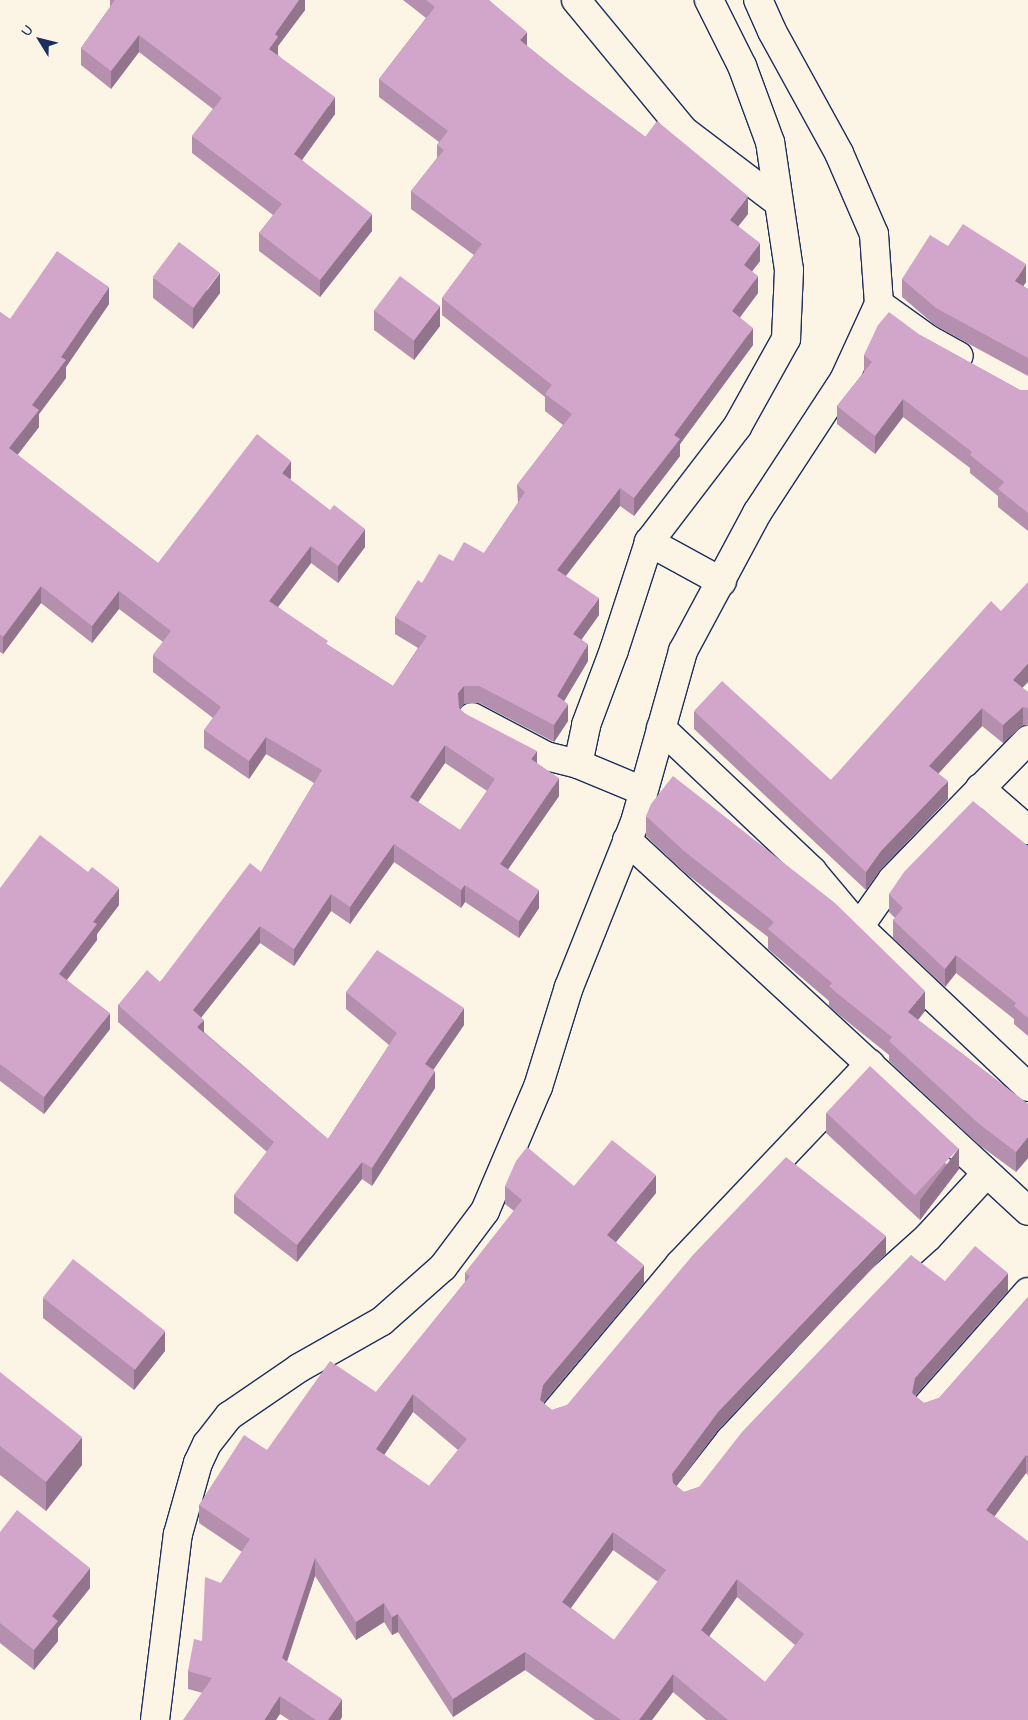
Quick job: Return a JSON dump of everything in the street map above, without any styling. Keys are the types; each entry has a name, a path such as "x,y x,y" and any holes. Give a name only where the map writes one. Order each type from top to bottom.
{"street":[{"path":"576,0 643,85 683,130 778,202"},
{"path":"578,764 586,725 614,650 649,542 738,427 786,339 789,270 770,142 742,66 709,0"},
{"path":"155,1720 178,1534 198,1463 208,1444 229,1416 299,1368 382,1321 443,1267 484,1211 538,1087 568,987 627,840 683,651 722,582 757,513 844,380 879,304 874,234 839,153 772,31 758,0"},
{"path":"879,304 928,339 978,367"},
{"path":"649,542 722,582"},
{"path":"472,717 546,756 578,764 643,791"},
{"path":"660,728 812,872 858,927 1028,1087"},
{"path":"858,927 892,880 1028,740"},
{"path":"980,788 1028,830"},
{"path":"627,840 1028,1211"},
{"path":"555,1413 680,1264 870,1064"},
{"path":"687,1494 730,1440 877,1283 928,1237 986,1174"},
{"path":"927,1406 1028,1292"}],"building":[{"path":"115,0 299,0 275,34 278,37 269,49 335,97 294,154 372,214 320,280 259,233 282,204 192,136 222,98 139,35 111,71 81,48"},
{"path":"426,0 489,0 527,32 520,40 567,78 645,137 657,121 748,196 730,220 760,243 744,265 758,276 732,311 753,328 674,435 680,439 634,498 620,488 557,570 599,598 573,634 588,644 557,696 568,704 554,725 479,686 464,686 458,693 459,708 464,713 537,751 531,759 559,778 500,864 539,890 519,921 465,885 461,890 394,844 350,907 331,894 294,949 260,926 193,1010 204,1020 197,1027 328,1139 397,1033 346,992 377,950 464,1008 425,1064 435,1071 372,1168 362,1162 297,1245 234,1195 274,1142 118,1005 147,970 160,982 250,863 261,872 322,770 266,737 249,761 204,730 221,707 153,655 171,631 119,591 92,626 41,586 3,637 0,634 0,312 10,319 57,251 109,287 61,357 66,360 32,405 39,410 9,448 158,563 257,434 291,461 282,473 330,510 334,505 365,529 338,566 311,546 269,601 328,641 326,644 393,686 427,636 395,617 418,580 422,583 439,554 453,561 464,542 484,553 525,492 517,485 572,414 545,394 552,385 442,298 482,244 411,191 444,150 437,145 448,131 379,79 435,7","holes":["445,745 495,779 460,830 410,797"]},
{"path":"963,224 1026,264 1015,281 1028,289 1028,358 936,308 902,279 930,235 948,246"},
{"path":"179,242 220,273 193,308 153,277"},
{"path":"400,276 440,306 414,340 374,310"},
{"path":"889,312 920,335 1020,390 1028,390 1028,513 998,489 1004,482 970,455 972,452 903,399 875,436 837,406 872,362 864,355 878,325"},
{"path":"1028,582 1028,663 1013,680 1028,692 1028,708 1023,707 1003,725 982,708 929,766 948,781 881,851 866,872 694,711 722,681 831,780 991,601 1001,611"},
{"path":"673,776 835,903 925,991 908,1012 1028,1104 1028,1137 1016,1152 978,1123 889,1041 892,1037 838,994 829,986 832,983 768,929 774,922 684,851 646,816 651,804"},
{"path":"973,801 1028,846 1028,1018 1014,1006 1016,1003 956,955 945,969 893,920 903,908 889,894 904,872"},
{"path":"40,835 88,872 92,867 119,888 93,922 97,924 59,974 110,1013 44,1097 0,1064 0,888"},
{"path":"870,1066 958,1149 915,1195 826,1113"},
{"path":"612,1140 656,1175 607,1235 644,1265 543,1385 540,1400 552,1410 567,1405 692,1256 786,1157 886,1236 718,1412 672,1474 673,1483 684,1492 699,1487 742,1432 911,1255 945,1281 975,1246 1008,1273 915,1378 912,1393 924,1403 939,1398 1028,1297 1028,1456 1026,1455 986,1510 1028,1541 1028,1720 728,1720 673,1674 639,1720 621,1720 525,1652 453,1699 398,1614 392,1617 384,1603 356,1622 315,1558 282,1658 342,1699 328,1720 316,1720 280,1696 264,1720 183,1720 212,1678 188,1671 194,1639 202,1641 205,1577 221,1583 250,1539 199,1505 244,1435 267,1450 330,1361 376,1392 470,1276 465,1273 522,1200 505,1186 516,1161 527,1147 574,1186","holes":["413,1394 467,1439 429,1486 376,1449","613,1532 666,1570 614,1640 562,1602","737,1579 804,1634 765,1682 701,1630"]},
{"path":"73,1259 165,1331 135,1370 43,1298"},
{"path":"0,1372 82,1437 46,1482 0,1446"},
{"path":"17,1510 90,1568 52,1616 58,1621 34,1650 0,1623 0,1532"}]}
